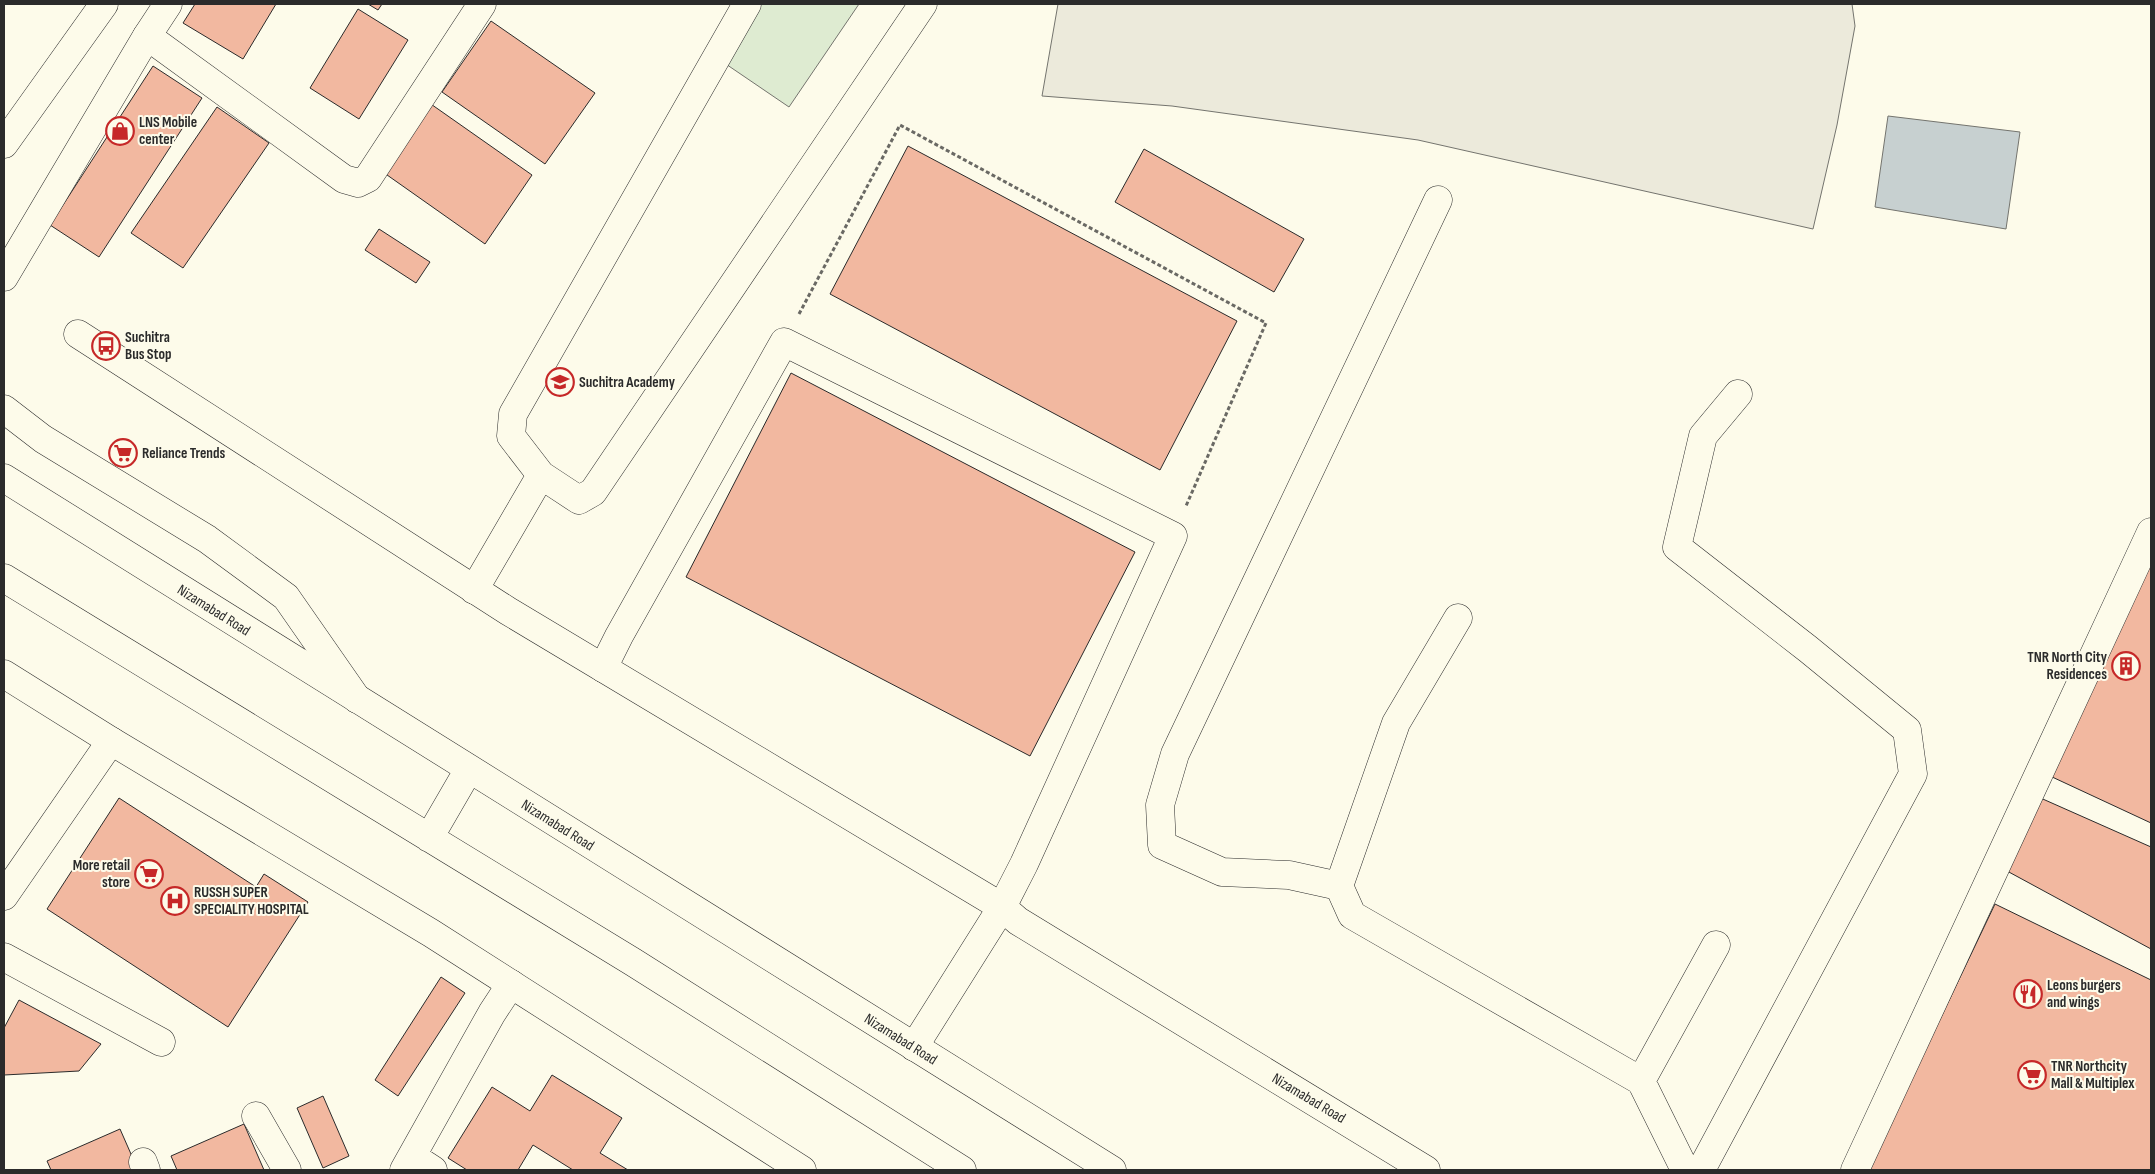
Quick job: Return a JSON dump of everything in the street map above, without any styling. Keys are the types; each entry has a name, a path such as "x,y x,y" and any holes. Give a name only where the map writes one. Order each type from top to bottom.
{"main road":[{"path":"4,144 102,4"},
{"path":"4,278 147,36 168,4"},
{"path":"147,36 344,178 358,183 368,178 482,4"},
{"path":"747,4 513,414 511,436 541,475 579,500 593,492 923,4"},
{"path":"1339,886 1289,875 1222,872 1162,845 1160,805 1175,754 1438,200"},
{"name":"Nizamabad Road","path":"78,334 474,590 1002,907 1018,921 1426,1170"},
{"path":"603,668 784,342 1173,536 1024,864 1002,907 914,1047"},
{"path":"1701,1170 1913,774 1907,730 1808,649 1677,547 1703,436 1738,394"},
{"path":"4,409 43,439 207,539 286,596 357,699"},
{"path":"474,590 541,475"},
{"name":"Nizamabad Road","path":"4,478 1112,1170"},
{"path":"1855,1170 2151,532"},
{"path":"4,578 641,968 962,1170"},
{"path":"1458,618 1396,723 1339,886 1352,915 1641,1081 1685,1170"},
{"path":"4,674 511,984 802,1170"},
{"path":"4,896 111,741"},
{"path":"429,838 470,769"},
{"path":"1641,1081 1716,945"},
{"path":"4,957 161,1042"},
{"path":"417,1166 492,1013 511,984"},
{"path":"256,1116 287,1170"}],"path":[{"path":"784,342 900,126 1266,323 1173,536"}],"green space":[{"path":"754,4 859,4 789,107 717,58"}],"shaded area":[{"path":"1058,4 1852,4 1855,26 1837,125 1813,229 1418,140 1172,106 1042,96"},
{"path":"1888,116 2020,132 2006,229 1875,207"}],"building":[{"path":"195,4 276,4 243,59 183,23"},
{"path":"368,4 382,4 378,10"},
{"path":"358,9 408,40 359,119 310,88"},
{"path":"491,21 595,93 545,164 442,92"},
{"path":"153,66 202,98 99,257 50,225"},
{"path":"428,102 532,175 485,244 380,170"},
{"path":"217,107 269,143 183,268 131,233"},
{"path":"908,146 1237,321 1160,470 830,294"},
{"path":"1144,149 1304,239 1274,292 1115,202"},
{"path":"379,229 430,262 416,283 365,250"},
{"path":"791,373 1135,552 1030,756 686,577"},
{"name":"TNR North City Residences","path":"2151,556 2151,823 2050,776"},
{"path":"2036,796 2151,847 2151,949 2007,871"},
{"path":"119,798 256,887 264,874 308,902 228,1027 47,909"},
{"name":"TNR Northcity Mall & Multiplex","path":"1995,904 2151,980 2151,1170 1868,1170"},
{"path":"441,977 465,993 398,1096 375,1080"},
{"path":"19,1000 101,1044 79,1071 4,1075 4,1028"},
{"path":"552,1075 622,1118 600,1153 628,1170 573,1170 533,1145 518,1170 467,1170 448,1158 492,1087 530,1111"},
{"path":"323,1096 349,1156 323,1168 297,1108"},
{"path":"244,1124 264,1170 177,1170 171,1156"},
{"path":"120,1129 138,1170 51,1170 47,1161"}],"place":[{"name":"LNS Mobile center","path":"120,131"},
{"name":"Suchitra Bus Stop","path":"106,346"},
{"name":"Suchitra Academy","path":"560,382"},
{"name":"Reliance Trends","path":"123,453"},
{"name":"TNR North City Residences","path":"2126,666"},
{"name":"More retail store","path":"149,874"},
{"name":"RUSSH SUPER SPECIALITY HOSPITAL","path":"175,901"},
{"name":"Leons burgers and wings","path":"2028,994"},
{"name":"TNR Northcity Mall & Multiplex","path":"2032,1075"}]}
